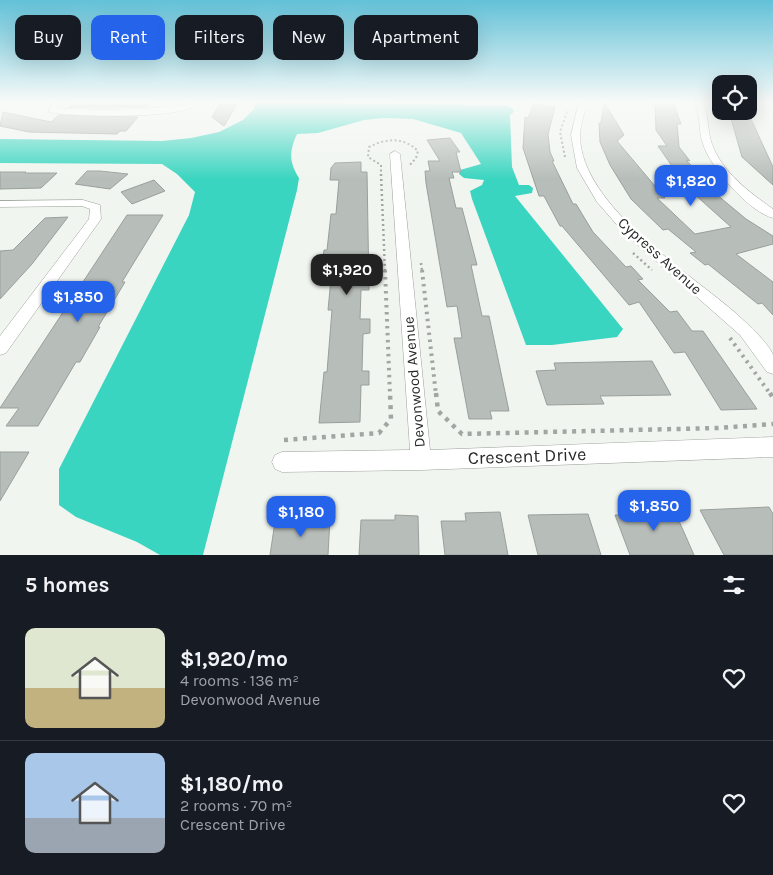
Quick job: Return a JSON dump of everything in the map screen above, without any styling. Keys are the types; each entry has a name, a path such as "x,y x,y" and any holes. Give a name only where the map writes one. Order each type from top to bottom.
{"street":[{"name":"Cypress Avenue","path":"574,128 577,155 591,185 628,230 745,331 773,368"},
{"path":"706,128 707,141 714,158 724,172 751,198 773,214"},
{"name":"Devonwood Avenue","path":"395,154 421,460"},
{"path":"0,204 83,203 96,207 95,218 0,348"},
{"name":"Crescent Drive","path":"282,462 421,460 773,447"}],"path":[{"path":"284,440 379,433 391,419 381,165 368,157 369,148 378,142 401,140 414,145 418,155 407,170"},
{"path":"420,260 438,411 462,434 718,428 773,424"}],"shaded area":[{"path":"227,128 336,128 318,133 297,134 291,151 293,167 299,178 297,190 203,555 160,555 137,542 76,517 59,505 59,469 189,215 195,192 177,174 162,164 0,163 0,139 162,141 191,138 219,132"},
{"path":"444,128 510,128 512,167 519,185 529,185 533,188 532,193 515,196 623,329 617,337 552,345 526,345 472,199 470,191 482,185 484,180 464,178 459,174 460,170 481,164 461,133"}],"building":[{"path":"9,128 129,128 126,131 120,131 117,134 29,132"},
{"path":"524,128 550,128 548,134 550,152 554,161 552,161 573,204 576,204 593,232 626,267 631,266 643,279 638,280 670,312 677,311 692,331 703,331 757,409 721,410 685,352 674,353 639,302 629,305 562,226 560,226 544,196 539,196 523,148"},
{"path":"599,128 620,128 624,135 617,141 665,198 657,198 695,234 731,227 663,166 672,166 658,146 667,146 656,128 677,128 679,147 690,161 686,160 700,175 692,174 746,219 773,236 773,244 736,254 773,282 773,315 762,303 758,304 708,264 705,265 690,253 696,252 668,229 663,230 631,199 610,165 600,142"},
{"path":"734,128 755,128 773,167 773,185 742,157"},
{"path":"450,138 460,152 456,152 461,172 452,172 454,178 449,178 456,208 462,208 477,265 471,265 482,316 489,316 509,411 490,411 492,419 469,419 454,338 462,338 457,306 447,307 426,183 425,171 430,171 428,161 440,161 427,140"},
{"path":"361,162 361,172 367,172 369,290 361,290 360,319 370,319 370,333 363,334 362,371 369,371 369,385 361,385 360,422 319,423 324,372 327,372 332,310 328,310 332,268 321,268 324,250 327,250 331,214 336,214 339,180 330,180 331,168 335,163"},
{"path":"87,171 128,174 110,189 75,184"},
{"path":"0,172 57,173 41,188 0,189"},
{"path":"154,180 165,191 132,204 121,192"},
{"path":"127,215 163,215 122,282 125,282 80,362 76,362 38,426 6,426 19,408 0,408"},
{"path":"68,217 32,264 0,299 0,251 13,250 45,218"},
{"path":"652,361 671,395 600,396 604,404 547,405 536,371 556,370 554,363"},
{"path":"0,452 29,452 0,501"},
{"path":"637,505 672,505 694,555 630,555 615,515 641,514"},
{"path":"769,507 773,514 773,555 724,555 700,510"},
{"path":"500,512 508,555 445,555 441,521 466,521 465,513"},
{"path":"588,514 601,555 538,555 528,515"},
{"path":"395,515 418,516 419,555 359,555 361,520 395,520"},
{"path":"330,518 328,555 270,555 275,522"}]}
